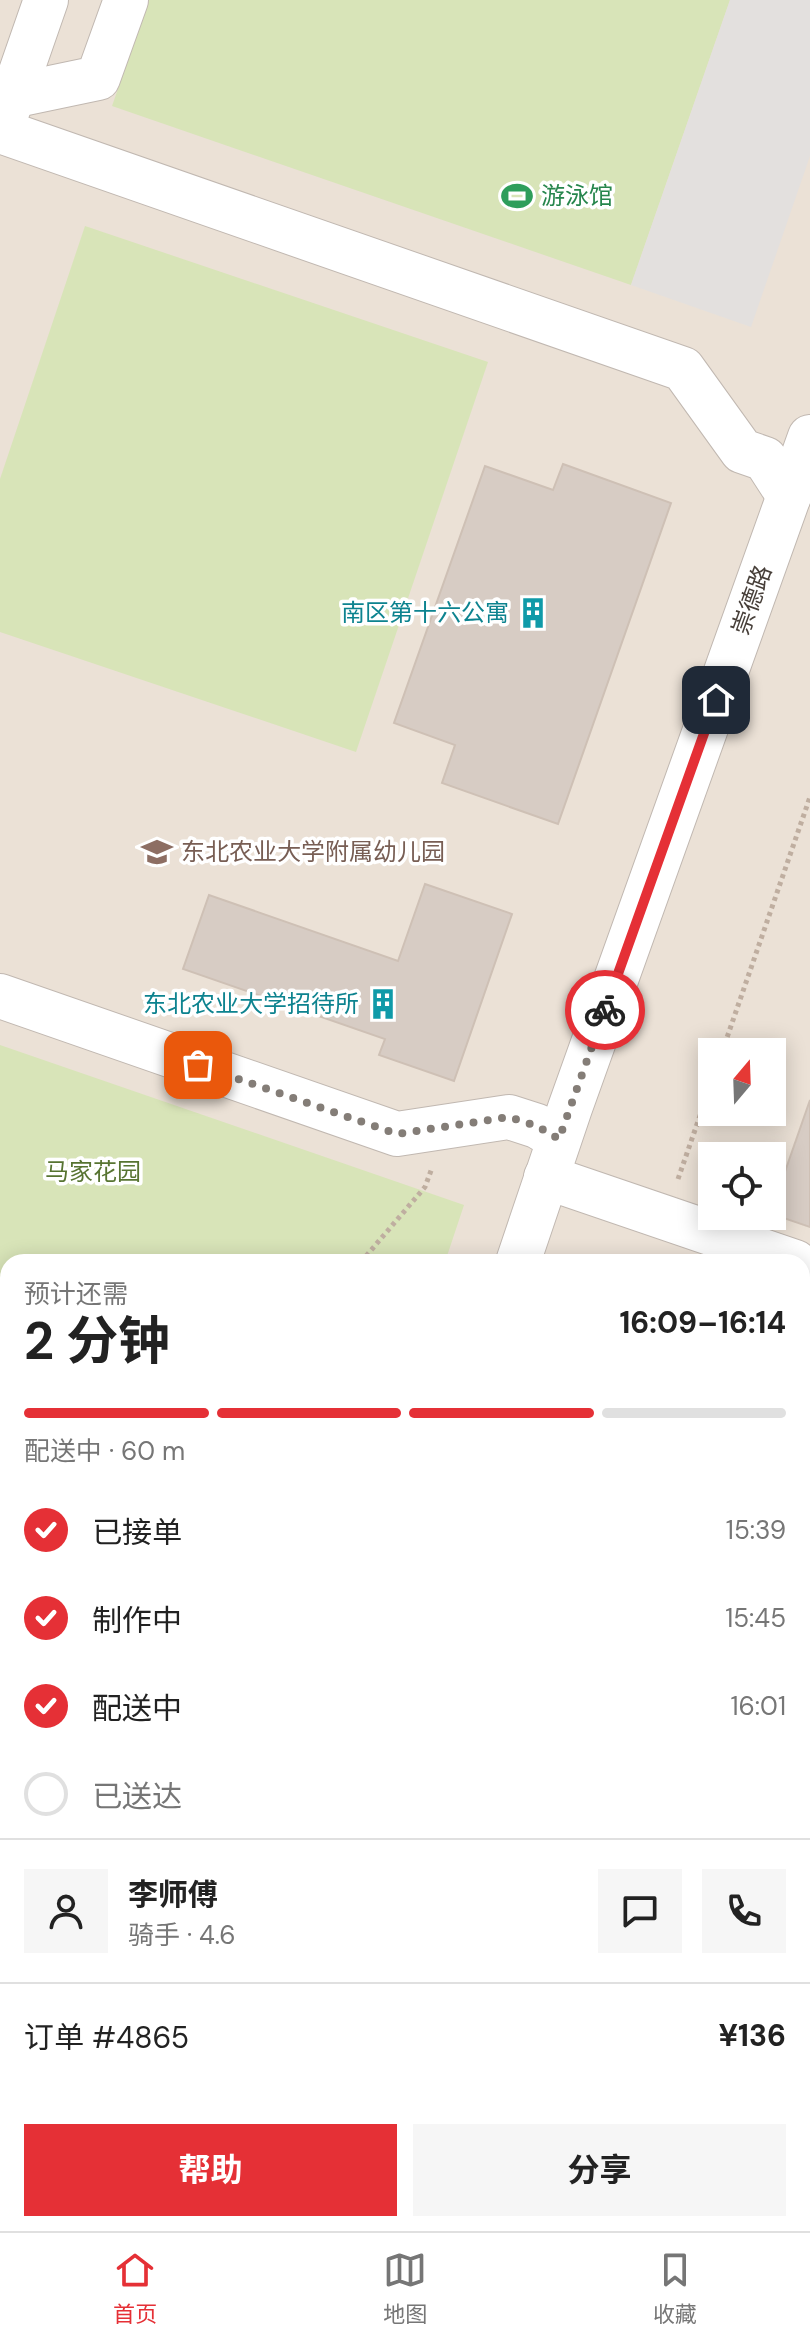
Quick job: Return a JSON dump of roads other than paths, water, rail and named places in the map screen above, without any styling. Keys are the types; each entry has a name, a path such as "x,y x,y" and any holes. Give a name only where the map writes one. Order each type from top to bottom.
{"street":[{"path":"4,120 46,0"},
{"path":"4,120 98,78 126,0"},
{"path":"4,120 683,369 742,451 765,459 789,496"},
{"name":"崇德路","path":"521,1254 552,1158 810,437"},
{"path":"0,996 397,1134 509,1117 537,1126 552,1158 665,1217 772,1254"}],"place":[{"name":"游泳馆","path":"517,196"},
{"name":"南区第十六公寓","path":"533,613"},
{"name":"东北农业大学附属幼儿园","path":"157,852"},
{"name":"东北农业大学招待所","path":"383,1004"}],"park label":[{"name":"马家花园","path":"93,1172"}]}
